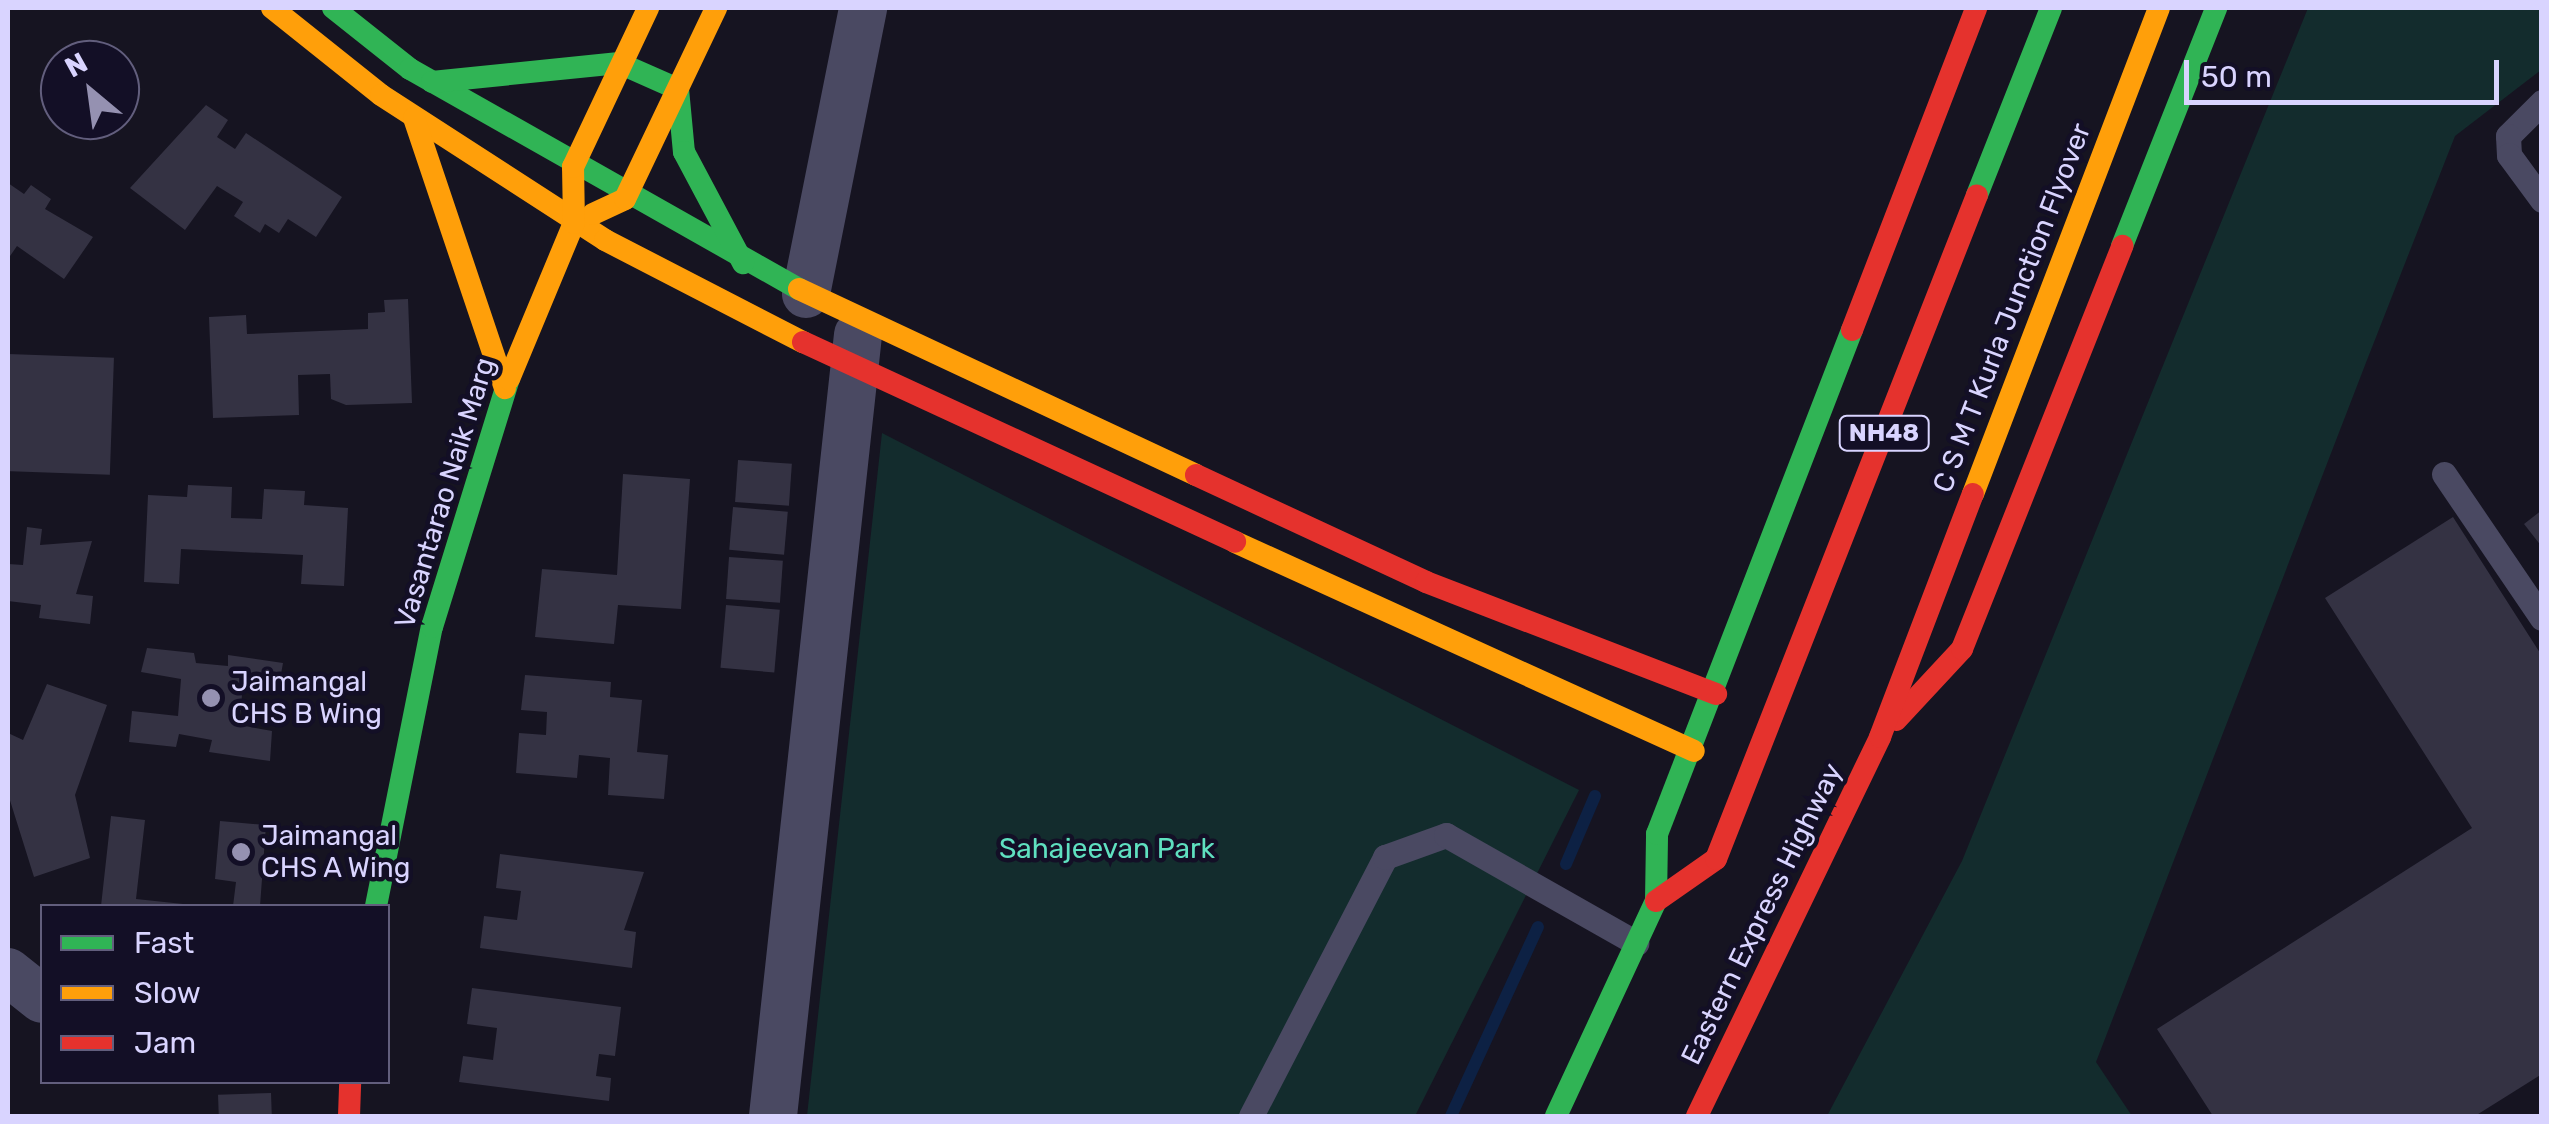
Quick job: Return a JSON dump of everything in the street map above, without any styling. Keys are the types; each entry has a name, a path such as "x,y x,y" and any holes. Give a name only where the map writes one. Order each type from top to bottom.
{"main road":[{"path":"272,8 414,118 574,223 855,369 1694,752"},
{"path":"333,8 432,82 624,199 743,263 1426,582 1716,694"},
{"name":"Vasantarao Naik Marg","path":"376,904 432,627 505,388 574,223 573,167 648,8"},
{"path":"574,223 624,199 716,8"},
{"path":"1556,1116 1656,900 1657,834 1694,752 1976,8"},
{"name":"NH48","path":"1656,900 1716,858 2051,8"},
{"name":"C S M T Kurla Junction Flyover","path":"1880,737 2160,8"},
{"path":"1880,737 1962,650 2216,8"},
{"path":"432,82 619,63 678,89"},
{"path":"678,89 684,152 743,263"},
{"path":"414,118 505,388"},
{"name":"Eastern Express Highway","path":"1697,1116 1880,737"},
{"path":"349,1116 350,1084"}],"street":[{"path":"806,294 863,8"},
{"path":"773,1116 860,320"},
{"path":"8,972 40,998"}],"lane":[{"path":"2542,102 2508,136 2509,154 2542,200"},
{"path":"2444,474 2542,618"},
{"path":"1251,1116 1385,856 1446,835 1636,944"}],"green space":[{"path":"2308,8 2541,8 2541,70 2455,136 2367,360 2096,1062 2132,1116 1827,1116 1962,861"},
{"name":"Sahajeevan Park","path":"882,433 1579,790 1415,1116 807,1116"}],"building":[{"path":"206,105 228,120 217,137 235,149 246,133 342,197 316,237 288,219 279,233 265,224 260,233 234,216 243,202 217,186 185,230 130,188"},
{"path":"8,183 24,194 31,185 51,199 45,209 93,237 64,279 17,246 8,259"},
{"path":"408,299 412,403 346,405 331,399 330,374 298,375 299,415 213,418 209,317 246,315 247,334 368,329 368,313 385,312 384,300"},
{"path":"8,354 114,358 110,475 8,471"},
{"path":"738,460 792,464 789,506 735,502"},
{"path":"623,474 690,479 681,609 618,605 614,644 535,637 542,569 617,575"},
{"path":"188,485 232,487 231,518 262,519 264,489 305,491 304,505 348,508 344,586 301,584 303,555 181,549 179,584 144,582 148,495 187,497"},
{"path":"733,507 788,512 784,555 729,550"},
{"path":"2542,510 2542,547 2524,524"},
{"path":"2453,517 2542,656 2542,1074 2475,1116 2213,1116 2157,1029 2472,828 2325,598"},
{"path":"27,527 42,529 40,545 92,541 76,594 93,596 90,624 39,618 41,605 8,601 8,564 23,565"},
{"path":"729,557 783,561 780,603 726,599"},
{"path":"726,605 780,610 774,672 721,668"},
{"name":"Jaimangal CHS B Wing","path":"147,648 194,653 196,663 228,666 228,655 283,663 279,685 243,685 239,725 272,731 270,761 209,752 212,740 179,734 176,747 129,742 132,711 178,716 181,679 141,672"},
{"path":"525,675 611,682 610,697 642,700 637,752 668,755 664,799 608,795 610,758 579,755 577,778 516,773 519,733 546,735 547,712 521,710"},
{"path":"47,684 107,705 75,795 90,858 34,877 8,794 8,733 23,740"},
{"path":"111,816 145,820 136,899 183,904 101,904"},
{"path":"220,821 266,825 260,904 233,904 236,882 215,879"},
{"path":"500,854 644,872 624,930 636,932 632,968 480,948 484,916 517,920 521,891 496,888"},
{"path":"472,988 621,1007 615,1056 599,1054 596,1076 611,1078 609,1101 459,1082 463,1056 493,1060 497,1028 467,1024"},
{"path":"271,1093 272,1116 219,1116 218,1095"}],"waterway":[{"path":"1566,864 1595,796"},
{"path":"1451,1116 1538,927"}],"traffic: fast":[{"path":"333,8 410,69 799,289"},
{"path":"1977,195 2051,8"},
{"path":"2122,246 2216,8"},
{"path":"432,82 619,63 678,89 684,152 743,263"},
{"path":"1556,1116 1656,901 1657,834 1852,330"},
{"path":"376,904 432,627 509,379"}],"traffic: slow":[{"path":"272,8 381,95 605,240 803,342"},
{"path":"509,379 574,223 573,167 648,8"},
{"path":"593,214 625,199 716,8"},
{"path":"1973,494 2159,8"},
{"path":"414,118 505,388"},
{"path":"799,289 1196,475"},
{"path":"1235,542 1694,751"}],"traffic: jam":[{"path":"1852,330 1976,8"},
{"path":"1656,901 1716,859 1977,195"},
{"path":"1896,720 1962,649 2122,246"},
{"path":"803,342 1235,542"},
{"path":"1196,475 1426,582 1716,694"},
{"path":"1697,1116 1880,737 1973,494"},
{"path":"349,1116 350,1084"}],"place":[{"name":"Jaimangal CHS B Wing","path":"211,698"},
{"name":"Jaimangal CHS A Wing","path":"241,852"}]}
